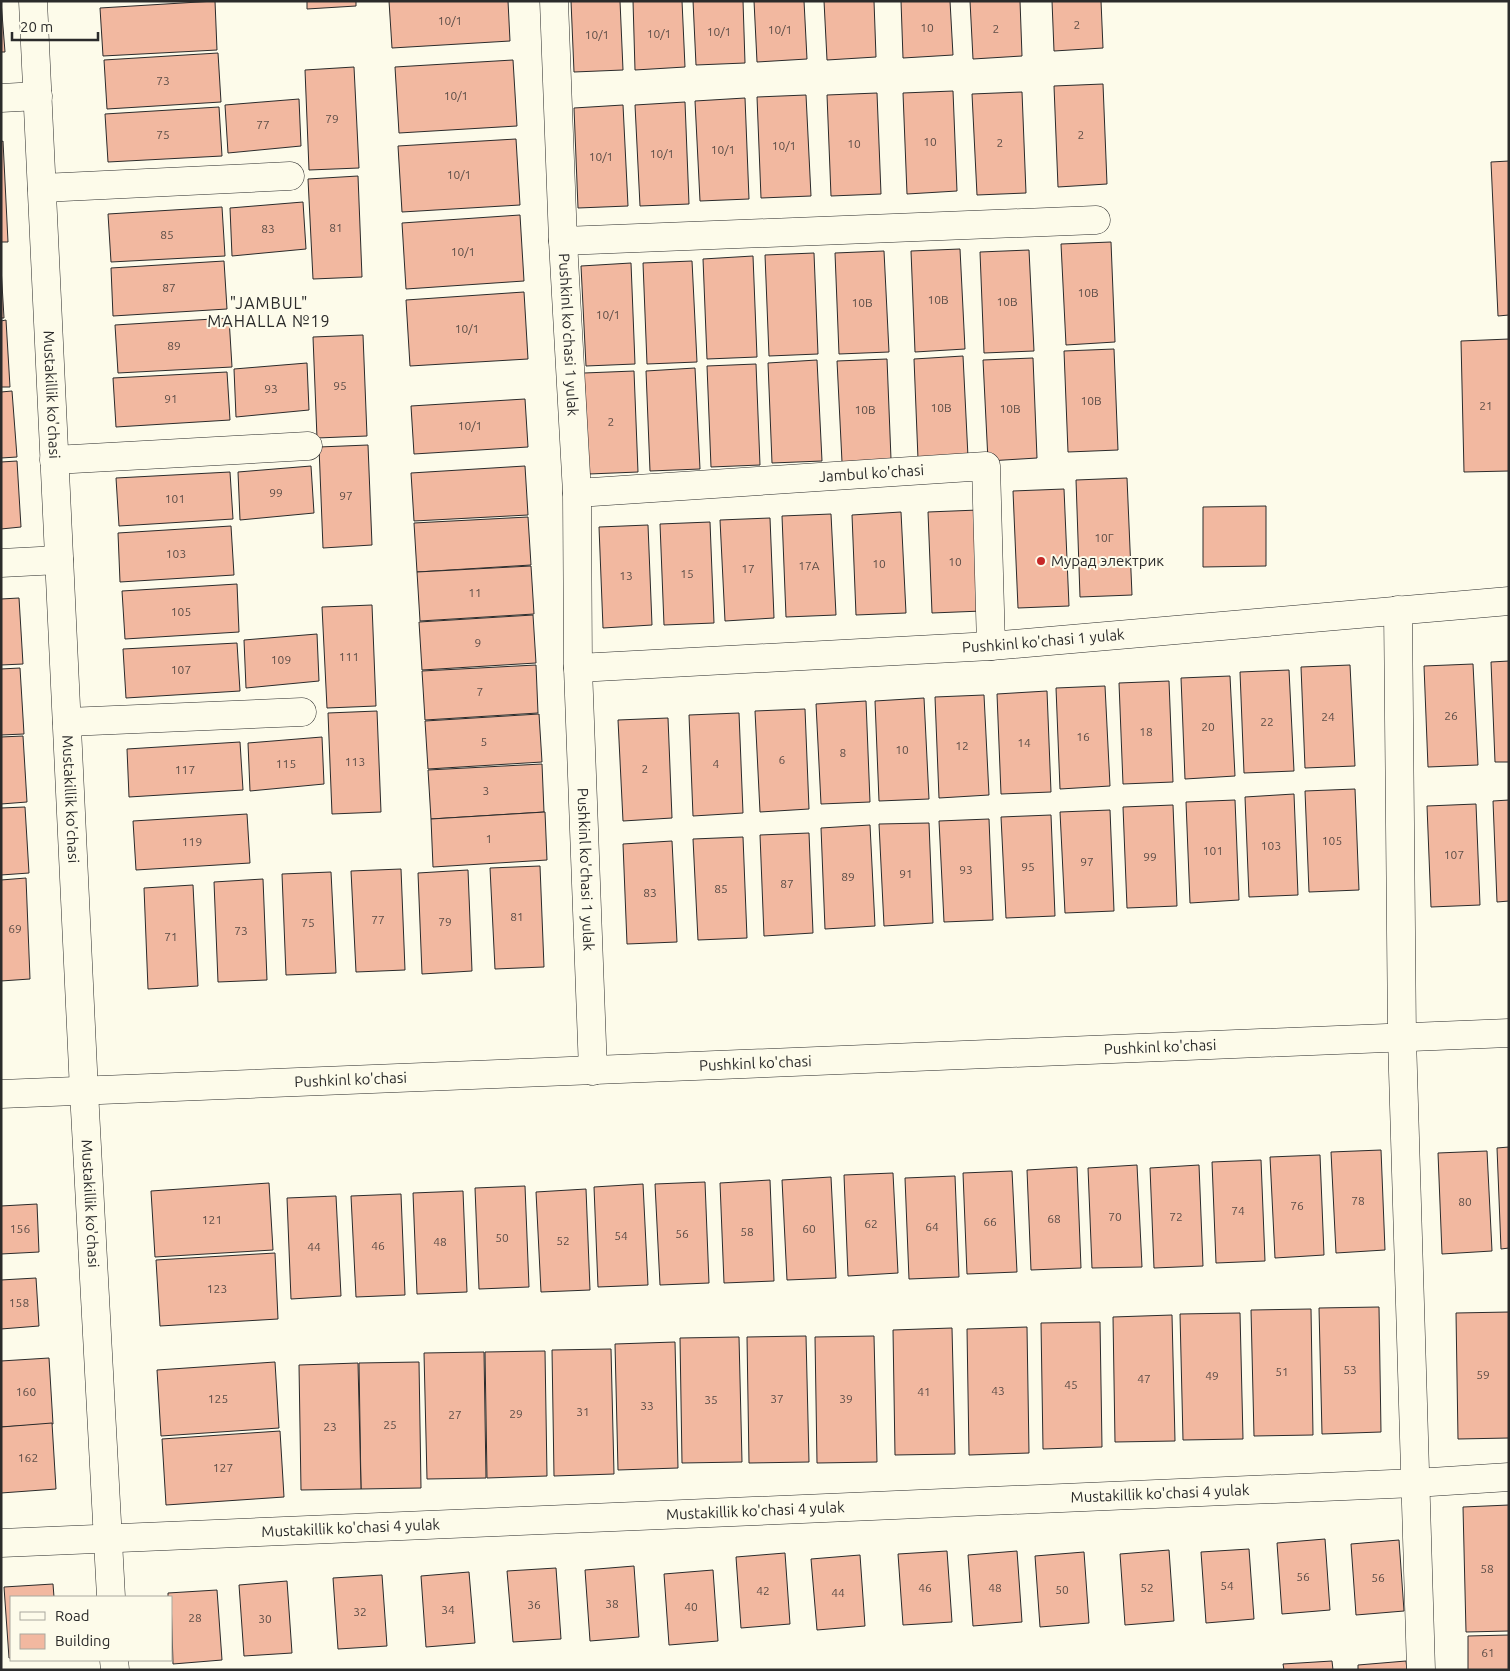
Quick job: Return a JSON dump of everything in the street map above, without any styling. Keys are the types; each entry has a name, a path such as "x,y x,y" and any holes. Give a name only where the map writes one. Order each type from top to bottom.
{"street":[{"name":"Mustakillik ko'chasi","path":"33,1 84,1091 111,1596"},
{"name":"Pushkinl ko'chasi 1 yulak","path":"554,1 563,241 577,493 578,668 593,1071"},
{"path":"1,98 38,96"},
{"path":"42,188 290,176"},
{"path":"563,241 1096,220"},
{"path":"54,460 308,446"},
{"name":"Jambul ko'chasi","path":"577,493 986,466 991,646"},
{"path":"1,563 59,560"},
{"name":"Pushkinl ko'chasi 1 yulak","path":"578,668 991,646 1509,601"},
{"path":"1398,610 1402,1038 1421,1670"},
{"path":"67,722 302,712"},
{"name":"Pushkinl ko'chasi","path":"1,1094 1509,1033"},
{"name":"Mustakillik ko'chasi 4 yulak","path":"1,1543 1509,1477"}],"building":[{"path":"1,1 5,52 1,52"},
{"path":"215,1 217,50 103,56 100,8"},
{"path":"307,1 356,1 356,6 307,9"},
{"path":"389,1 508,1 510,41 392,48"},
{"path":"571,1 620,1 623,70 574,72"},
{"path":"633,1 682,1 685,67 635,70"},
{"path":"693,1 743,1 745,63 696,65"},
{"path":"754,1 804,1 807,59 757,62"},
{"path":"824,1 874,1 876,57 827,60"},
{"path":"901,1 950,1 953,55 903,58"},
{"path":"970,1 1020,1 1022,56 973,59"},
{"path":"1052,1 1101,1 1103,48 1054,51"},
{"path":"218,53 221,102 107,109 104,60"},
{"path":"513,60 517,126 399,133 395,67"},
{"path":"354,67 359,168 309,170 305,70"},
{"path":"1103,84 1107,184 1058,187 1054,86"},
{"path":"953,91 957,191 907,194 903,93"},
{"path":"1022,92 1026,193 977,195 972,94"},
{"path":"877,93 881,194 831,196 827,95"},
{"path":"806,95 811,196 761,198 757,97"},
{"path":"745,98 749,199 700,201 695,101"},
{"path":"299,99 301,146 228,153 225,105"},
{"path":"685,102 689,204 640,206 635,105"},
{"path":"623,105 628,206 578,208 574,108"},
{"path":"219,107 222,156 108,162 105,114"},
{"path":"516,139 520,205 402,212 398,146"},
{"path":"3,141 8,242 1,242 1,142"},
{"path":"1509,161 1509,315 1498,316 1491,162"},
{"path":"358,176 362,277 313,279 308,179"},
{"path":"303,202 306,249 232,256 230,208"},
{"path":"222,207 225,256 111,262 108,214"},
{"path":"520,215 524,281 406,289 402,223"},
{"path":"1111,242 1115,342 1066,345 1061,244"},
{"path":"960,249 965,349 915,352 911,251"},
{"path":"1029,250 1034,351 984,353 980,252"},
{"path":"884,251 889,352 839,354 835,253"},
{"path":"814,253 818,354 769,356 765,255"},
{"path":"753,256 757,357 707,359 703,259"},
{"path":"224,261 227,309 113,316 111,268"},
{"path":"692,261 697,362 647,364 643,263"},
{"path":"631,263 635,364 586,366 581,266"},
{"path":"1,267 4,318 1,318"},
{"path":"524,292 528,359 410,366 406,300"},
{"path":"229,318 232,367 118,373 115,325"},
{"path":"6,320 10,387 1,387 1,321"},
{"path":"363,335 367,436 317,438 313,337"},
{"path":"1509,339 1509,471 1464,472 1461,341"},
{"path":"1114,349 1118,450 1068,452 1064,351"},
{"path":"963,356 968,457 918,459 914,359"},
{"path":"1033,358 1037,458 988,461 983,360"},
{"path":"887,359 891,459 842,462 837,361"},
{"path":"817,360 822,461 772,463 768,363"},
{"path":"307,363 309,410 236,417 234,369"},
{"path":"756,364 760,465 711,467 707,366"},
{"path":"695,368 700,469 650,471 646,371"},
{"path":"634,371 638,472 589,474 584,373"},
{"path":"227,372 230,420 116,427 113,378"},
{"path":"12,391 17,457 1,458 1,392"},
{"path":"525,399 528,447 414,454 411,406"},
{"path":"368,445 372,545 323,548 319,447"},
{"path":"17,461 21,527 1,529 1,462"},
{"path":"311,466 314,513 240,520 238,472"},
{"path":"525,466 528,515 414,521 411,473"},
{"path":"230,472 233,519 119,526 116,478"},
{"path":"1127,478 1132,595 1080,597 1076,480"},
{"path":"1064,489 1069,606 1018,608 1013,491"},
{"path":"1266,506 1266,566 1203,567 1203,507"},
{"path":"978,510 982,611 932,613 928,512"},
{"path":"901,512 906,613 856,615 852,515"},
{"path":"831,514 836,615 786,617 782,516"},
{"path":"528,517 531,565 417,572 414,523"},
{"path":"770,518 774,618 725,621 720,520"},
{"path":"710,522 714,623 664,625 660,524"},
{"path":"648,525 652,625 603,628 599,527"},
{"path":"231,526 234,575 120,582 118,533"},
{"path":"531,566 534,614 420,621 417,572"},
{"path":"237,584 239,632 125,639 122,591"},
{"path":"19,598 23,664 1,665 1,599"},
{"path":"372,605 376,706 327,708 322,607"},
{"path":"533,615 536,663 422,670 419,622"},
{"path":"317,634 319,681 246,688 244,640"},
{"path":"237,643 240,691 126,698 123,649"},
{"path":"1509,661 1509,762 1495,762 1491,662"},
{"path":"1473,664 1478,765 1428,767 1424,666"},
{"path":"536,665 538,713 425,720 422,671"},
{"path":"1350,665 1355,766 1305,768 1301,667"},
{"path":"20,668 24,734 1,735 1,669"},
{"path":"1289,670 1294,771 1244,773 1240,672"},
{"path":"1230,676 1235,776 1185,779 1181,678"},
{"path":"1169,681 1173,782 1123,784 1119,683"},
{"path":"1105,686 1110,786 1060,789 1056,688"},
{"path":"1047,691 1051,792 1001,794 997,694"},
{"path":"984,695 989,795 939,798 935,697"},
{"path":"924,698 929,799 879,801 875,701"},
{"path":"866,701 870,802 821,804 816,704"},
{"path":"805,709 809,809 760,812 755,711"},
{"path":"377,711 381,812 332,814 328,713"},
{"path":"739,713 743,813 693,816 689,715"},
{"path":"539,714 542,762 428,769 425,721"},
{"path":"668,718 672,818 623,821 618,720"},
{"path":"23,736 27,802 1,804 1,737"},
{"path":"322,737 324,784 250,791 248,743"},
{"path":"240,742 243,790 129,797 127,749"},
{"path":"542,764 544,812 431,819 428,770"},
{"path":"1355,789 1359,890 1309,892 1305,791"},
{"path":"1294,794 1298,895 1249,897 1245,797"},
{"path":"1235,800 1239,900 1190,903 1186,802"},
{"path":"1509,800 1509,901 1497,902 1493,801"},
{"path":"1476,804 1480,905 1431,907 1427,806"},
{"path":"1173,805 1177,906 1127,908 1123,807"},
{"path":"25,807 29,873 1,875 1,808"},
{"path":"1110,810 1114,911 1065,913 1060,812"},
{"path":"545,812 547,860 433,867 431,819"},
{"path":"247,814 250,863 136,870 133,821"},
{"path":"1051,815 1055,916 1006,918 1001,817"},
{"path":"989,819 993,920 944,922 939,821"},
{"path":"929,823 933,923 884,926 879,824"},
{"path":"870,825 875,926 825,929 821,828"},
{"path":"809,833 813,933 764,936 760,835"},
{"path":"743,837 747,938 698,940 693,839"},
{"path":"672,841 677,942 627,944 623,844"},
{"path":"540,866 544,967 495,969 490,868"},
{"path":"401,869 405,970 356,972 351,871"},
{"path":"468,870 472,971 422,974 418,873"},
{"path":"331,872 336,973 286,975 282,874"},
{"path":"26,878 30,979 1,981 1,880"},
{"path":"263,879 267,980 218,982 214,882"},
{"path":"193,885 198,986 148,989 144,888"},
{"path":"1509,1147 1509,1248 1501,1249 1497,1148"},
{"path":"1381,1150 1385,1250 1336,1253 1331,1152"},
{"path":"1487,1151 1492,1251 1442,1254 1438,1153"},
{"path":"1320,1155 1324,1255 1275,1258 1270,1157"},
{"path":"1261,1160 1265,1261 1216,1263 1212,1162"},
{"path":"1137,1165 1142,1267 1092,1268 1088,1168"},
{"path":"1199,1165 1203,1266 1154,1268 1150,1168"},
{"path":"1077,1167 1081,1268 1031,1270 1027,1170"},
{"path":"1012,1171 1017,1272 967,1274 963,1173"},
{"path":"893,1173 898,1273 848,1276 844,1175"},
{"path":"955,1176 959,1277 909,1279 905,1178"},
{"path":"831,1177 836,1278 787,1280 782,1180"},
{"path":"770,1180 774,1281 724,1283 720,1183"},
{"path":"705,1182 709,1283 660,1285 655,1184"},
{"path":"269,1183 273,1250 155,1257 151,1191"},
{"path":"643,1184 648,1285 598,1287 594,1187"},
{"path":"525,1186 529,1287 479,1289 475,1188"},
{"path":"586,1189 590,1290 541,1292 536,1192"},
{"path":"463,1191 467,1292 417,1294 413,1193"},
{"path":"401,1194 405,1295 356,1297 351,1196"},
{"path":"336,1196 341,1296 291,1299 287,1198"},
{"path":"37,1204 39,1252 1,1254 1,1206"},
{"path":"275,1253 278,1319 160,1326 156,1260"},
{"path":"36,1278 39,1326 1,1329 1,1280"},
{"path":"1379,1307 1381,1432 1322,1434 1319,1308"},
{"path":"1311,1309 1313,1435 1254,1436 1251,1310"},
{"path":"1509,1312 1509,1438 1458,1439 1456,1313"},
{"path":"1240,1313 1243,1439 1183,1440 1180,1314"},
{"path":"1172,1315 1175,1441 1115,1442 1113,1317"},
{"path":"1100,1322 1102,1447 1043,1449 1041,1323"},
{"path":"1027,1327 1029,1453 969,1455 967,1329"},
{"path":"952,1328 955,1454 895,1455 893,1330"},
{"path":"806,1336 809,1462 749,1463 747,1337"},
{"path":"874,1336 877,1462 817,1463 815,1337"},
{"path":"739,1337 742,1462 682,1463 680,1338"},
{"path":"675,1342 678,1468 618,1470 615,1344"},
{"path":"611,1349 614,1474 554,1476 552,1350"},
{"path":"545,1351 547,1476 487,1478 485,1352"},
{"path":"484,1352 486,1478 427,1479 424,1353"},
{"path":"49,1358 53,1424 1,1427 1,1361"},
{"path":"275,1362 279,1428 161,1436 157,1370"},
{"path":"419,1362 421,1488 361,1489 359,1363"},
{"path":"358,1363 361,1489 301,1490 299,1365"},
{"path":"52,1423 56,1489 1,1493 1,1427"},
{"path":"280,1431 284,1497 166,1505 162,1439"},
{"path":"1509,1505 1509,1631 1466,1632 1463,1507"},
{"path":"1325,1539 1330,1610 1282,1614 1277,1543"},
{"path":"1399,1540 1404,1611 1356,1615 1351,1544"},
{"path":"1249,1549 1254,1619 1206,1623 1201,1552"},
{"path":"1169,1550 1174,1621 1125,1625 1120,1554"},
{"path":"947,1551 952,1622 903,1625 898,1554"},
{"path":"1017,1551 1022,1622 973,1626 968,1555"},
{"path":"1084,1552 1089,1623 1040,1627 1035,1556"},
{"path":"785,1553 790,1624 741,1628 736,1557"},
{"path":"860,1555 865,1626 817,1630 811,1559"},
{"path":"634,1566 639,1637 590,1641 585,1570"},
{"path":"556,1568 561,1639 513,1642 507,1571"},
{"path":"713,1570 718,1641 669,1645 664,1574"},
{"path":"469,1572 475,1643 426,1647 421,1576"},
{"path":"382,1575 387,1646 338,1649 333,1578"},
{"path":"287,1581 292,1653 244,1656 239,1585"},
{"path":"53,1584 54,1596 10,1596 10,1658 9,1658 4,1587"},
{"path":"217,1590 222,1660 173,1664 172,1596 168,1596 168,1593"},
{"path":"1509,1635 1509,1670 1468,1670 1468,1636"},
{"path":"1332,1661 1333,1670 1284,1670 1283,1664"},
{"path":"1406,1661 1407,1670 1358,1670 1358,1665"}],"place":[{"name":"Мурад электрик","path":"1041,561"}],"district":[{"name":"\"JAMBUL\" MAHALLA №19","path":"269,312"}]}
